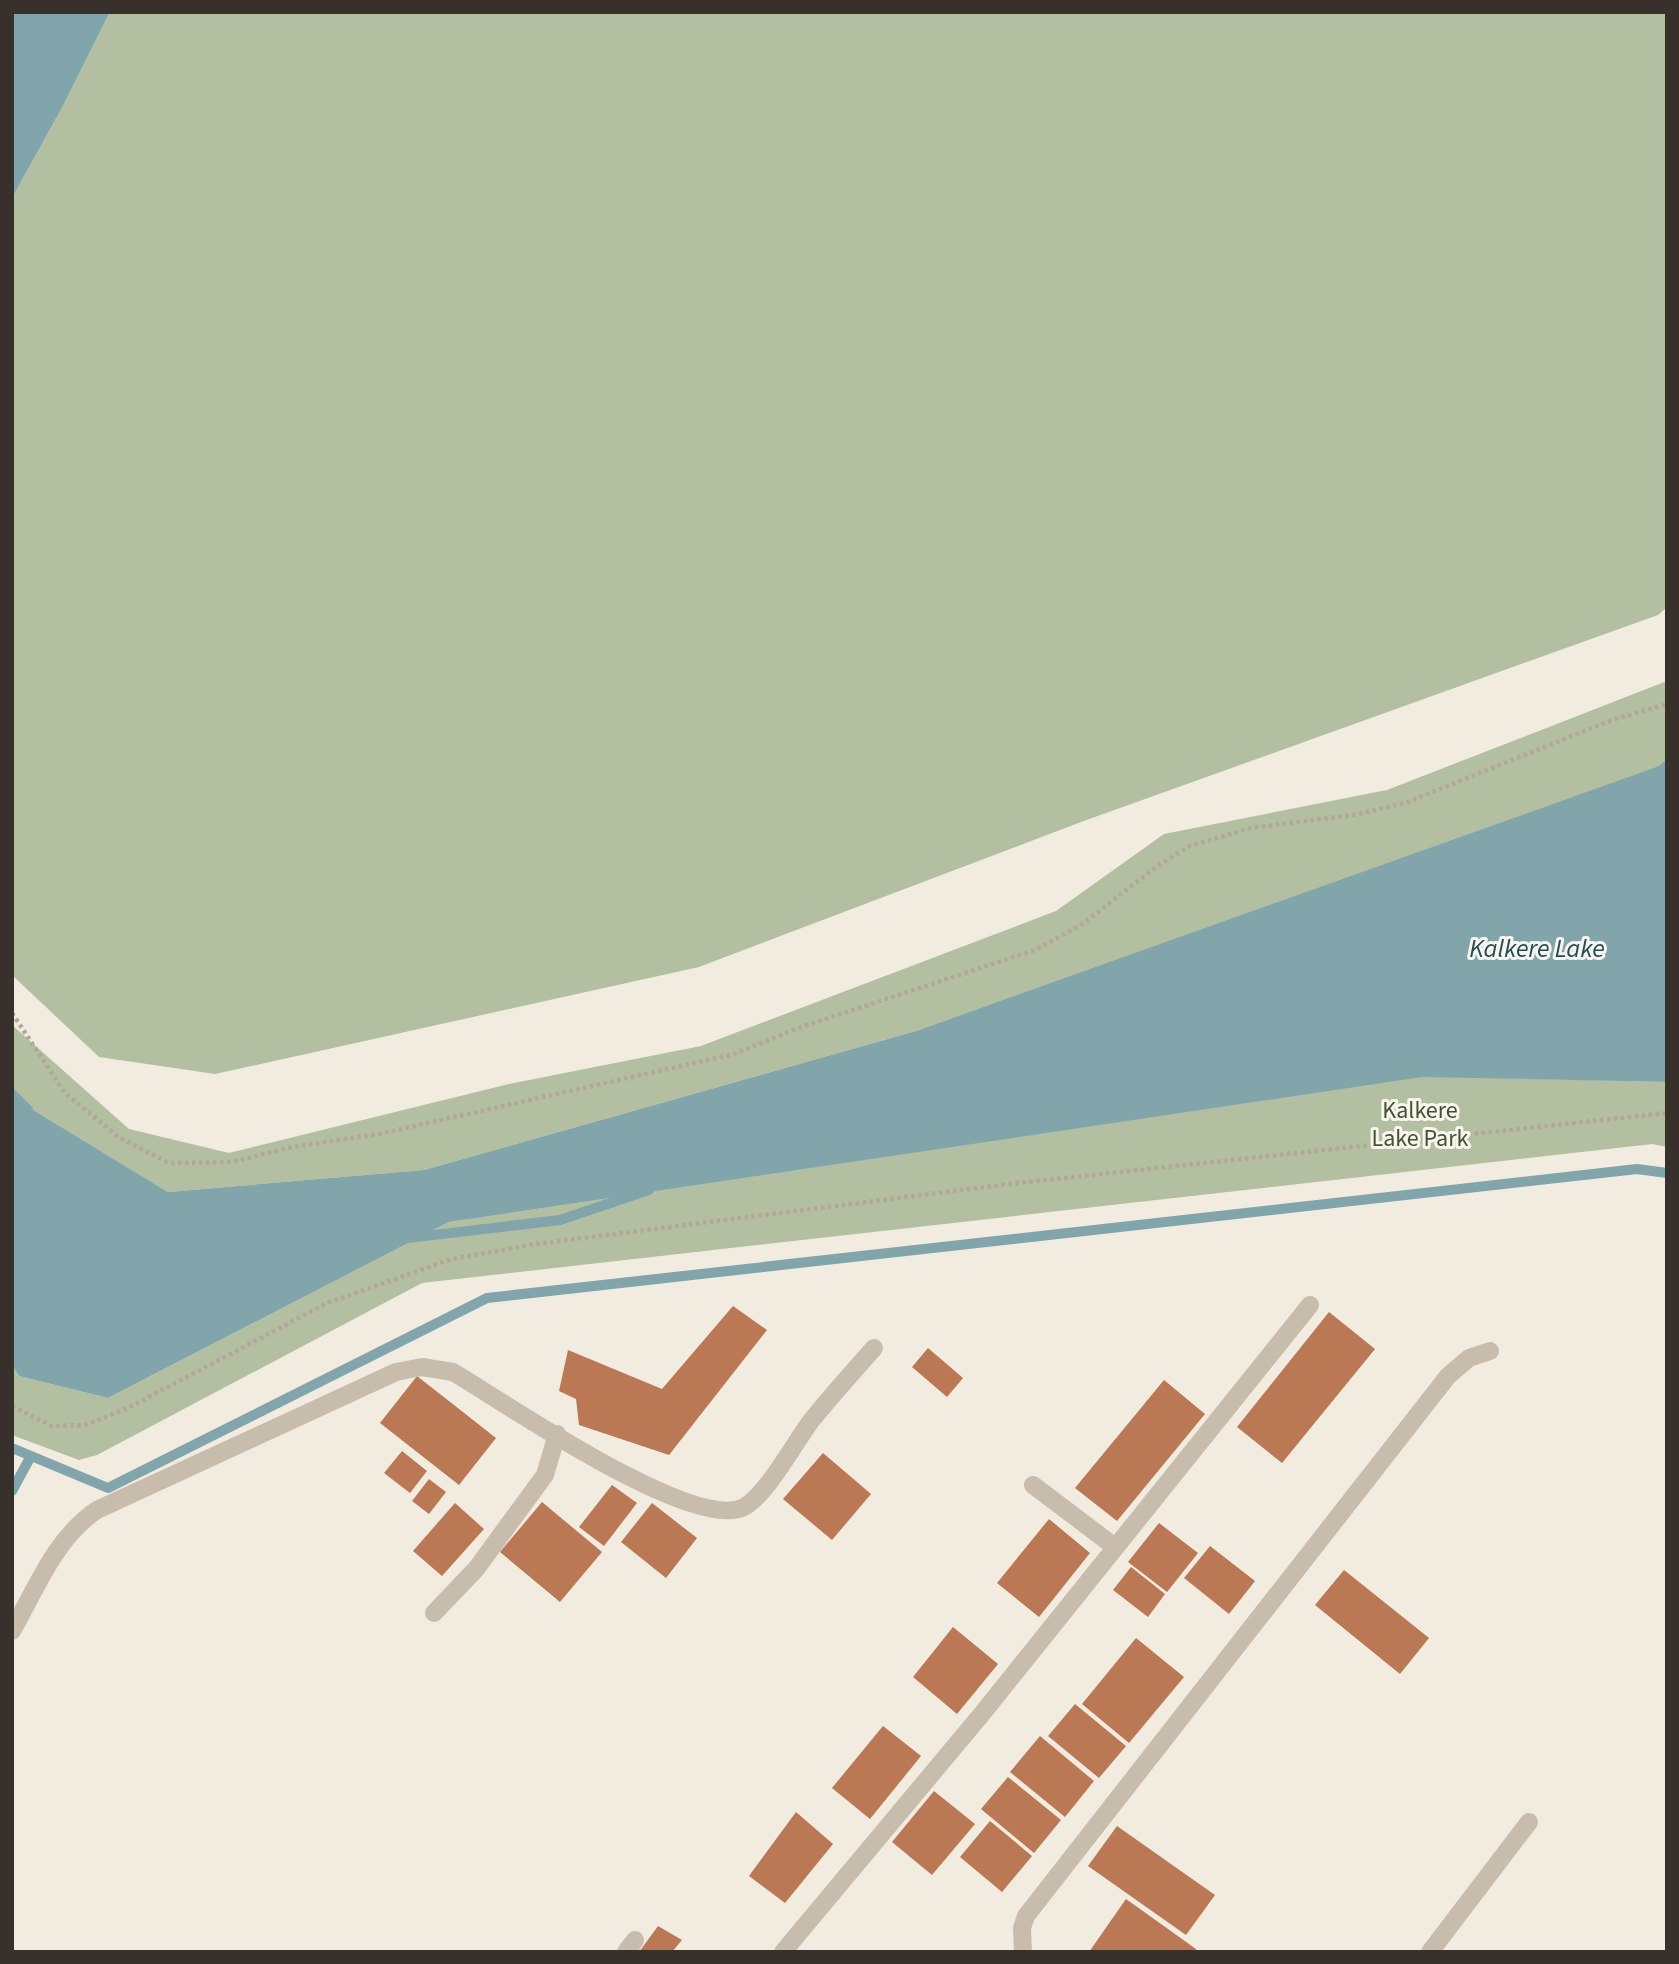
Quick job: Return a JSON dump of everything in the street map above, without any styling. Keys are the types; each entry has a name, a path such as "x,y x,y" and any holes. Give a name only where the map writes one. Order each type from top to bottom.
{"street":[{"path":"783,1952 981,1715 1310,1305"},
{"path":"12,1631 57,1551 83,1520 97,1510 396,1372 422,1367 453,1372 629,1477 683,1503 718,1511 743,1508 766,1486 811,1421 874,1348"},
{"path":"1023,1952 1022,1928 1026,1916 1448,1376 1469,1358 1490,1351"},
{"path":"434,1614 476,1569 545,1475 557,1434"},
{"path":"1033,1485 1115,1547"},
{"path":"1430,1952 1529,1822"}],"path":[{"path":"12,1013 65,1093 120,1138 169,1163 232,1162 292,1147 379,1133 734,1054 801,1027 1035,950 1081,925 1159,865 1190,846 1251,828 1353,815 1405,803 1612,720 1667,704"},
{"path":"12,1405 52,1426 85,1425 128,1408 327,1303 452,1259 535,1244 1023,1183 1667,1113"}],"green space":[{"path":"110,12 1667,12 1667,607 1658,615 1081,822 699,967 215,1074 99,1057 12,975 12,198 64,104"},
{"path":"1667,681 1667,759 1660,766 916,1031 424,1170 168,1192 12,1097 12,1025 129,1129 229,1153 509,1084 701,1046 1056,911 1164,834 1387,790"},
{"name":"Kalkere Lake Park","path":"1422,1076 1667,1082 1667,1147 1652,1144 422,1283 97,1455 79,1460 12,1435 12,1365 19,1376 108,1398 449,1222"}],"water":[{"path":"12,12 110,12 64,104 12,198"},
{"name":"Kalkere Lake","path":"1667,759 1667,1082 1422,1077 449,1222 108,1398 19,1376 12,1365 12,1097 168,1192 424,1170 916,1031 1659,766"}],"building":[{"path":"733,1306 767,1330 669,1455 579,1425 576,1399 559,1391 568,1350 662,1389"},
{"path":"1329,1312 1375,1349 1282,1463 1237,1427"},
{"path":"928,1348 963,1378 947,1397 912,1367"},
{"path":"417,1376 496,1438 459,1485 380,1423"},
{"path":"1164,1380 1205,1414 1117,1521 1075,1488"},
{"path":"402,1451 427,1471 410,1493 384,1473"},
{"path":"823,1453 871,1494 832,1540 783,1499"},
{"path":"429,1479 446,1492 429,1514 412,1501"},
{"path":"612,1485 637,1503 604,1546 579,1527"},
{"path":"542,1502 602,1552 560,1602 500,1552"},
{"path":"455,1503 484,1529 442,1576 413,1551"},
{"path":"652,1503 697,1538 666,1578 621,1542"},
{"path":"1049,1519 1090,1553 1039,1617 997,1583"},
{"path":"1159,1523 1198,1553 1167,1592 1128,1562"},
{"path":"1210,1546 1255,1581 1229,1614 1184,1578"},
{"path":"1131,1567 1165,1594 1148,1617 1113,1590"},
{"path":"1344,1570 1429,1638 1400,1674 1315,1605"},
{"path":"953,1627 998,1664 957,1714 913,1677"},
{"path":"1136,1638 1184,1677 1129,1743 1082,1704"},
{"path":"1075,1704 1126,1746 1099,1778 1048,1736"},
{"path":"883,1726 921,1756 870,1819 832,1788"},
{"path":"1040,1736 1094,1781 1065,1817 1010,1772"},
{"path":"1008,1777 1061,1820 1034,1853 981,1809"},
{"path":"934,1791 975,1824 932,1875 892,1842"},
{"path":"796,1812 833,1844 785,1903 749,1876"},
{"path":"990,1821 1032,1856 1002,1892 960,1857"},
{"path":"1117,1826 1215,1895 1186,1935 1088,1866"},
{"path":"1126,1899 1196,1949 1195,1952 1089,1952"},
{"path":"658,1926 682,1940 672,1952 639,1952"}],"waterway":[{"path":"12,1094 28,1110"},
{"path":"12,1448 108,1488 487,1298 1637,1169 1667,1173"},
{"path":"408,1238 560,1220 649,1190"},
{"path":"12,1491 31,1456"}]}
